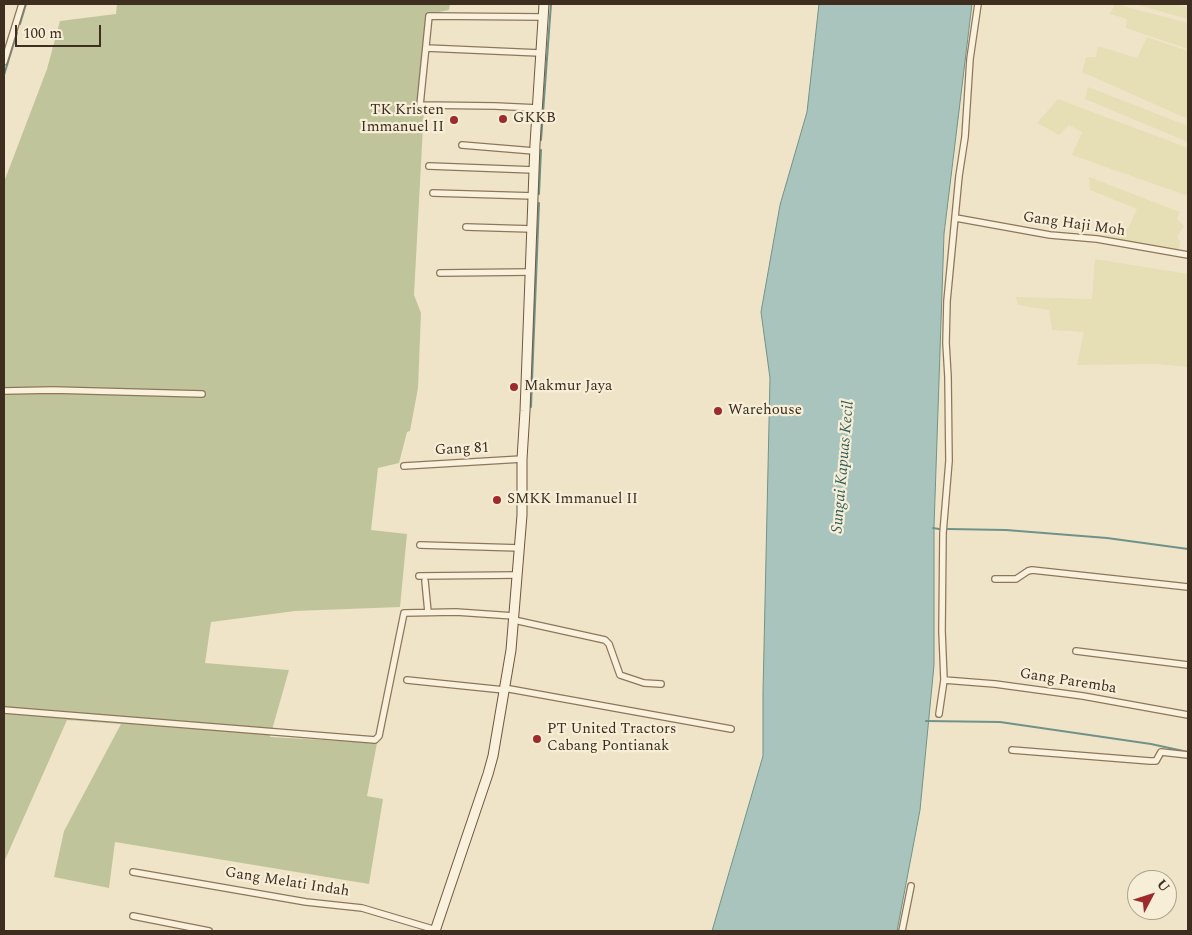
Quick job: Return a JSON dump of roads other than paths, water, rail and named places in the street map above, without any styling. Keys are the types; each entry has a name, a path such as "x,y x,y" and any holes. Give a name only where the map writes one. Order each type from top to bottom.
{"main road":[{"path":"436,931 488,774 504,689 514,618 522,515 522,459 534,196 534,150 544,4"}],"street":[{"path":"4,62 22,4"},
{"path":"939,714 944,680 942,631 943,533 949,461 946,320 959,176 965,136 970,59 978,4"},
{"path":"538,108 420,105 429,16 543,17"},
{"path":"4,36 11,37"},
{"path":"426,48 540,53"},
{"path":"462,145 534,150"},
{"path":"429,166 534,170"},
{"path":"433,193 534,196"},
{"name":"Gang Haji Moh","path":"956,218 1050,235 1097,239 1188,255"},
{"path":"466,227 532,229"},
{"path":"440,273 531,272"},
{"path":"4,390 202,394"},
{"name":"Gang 81","path":"404,466 522,459"},
{"path":"420,545 520,548"},
{"path":"995,579 1016,579 1032,570 1188,587"},
{"path":"419,576 518,575"},
{"path":"425,581 428,612"},
{"path":"4,710 375,740 379,736 404,613 428,612 514,618 605,640 609,644 620,675 637,681 661,684"},
{"path":"1076,651 1188,665"},
{"path":"407,680 504,689 731,729"},
{"name":"Gang Paremba","path":"944,680 995,684 1083,696 1188,715"},
{"path":"1012,750 1150,761 1156,761 1160,752 1188,755"},
{"name":"Gang Melati Indah","path":"132,872 306,902 362,908 436,931"},
{"path":"902,931 911,886"},
{"path":"134,916 209,931"}],"water":[{"name":"Sungai Kapuas Kecil","path":"819,4 972,4 944,234 934,527 934,665 920,810 897,931 712,931 763,756 770,378 761,312 780,205 807,112"}],"waterway":[{"path":"20,24 26,4"},
{"path":"541,140 551,4"},
{"path":"4,75 17,33"},
{"path":"539,194 541,150"},
{"path":"531,407 539,203"},
{"path":"933,528 939,529"},
{"path":"948,529 1006,530 1107,538 1188,549"},
{"path":"926,721 1000,722 1151,744 1188,752"}],"place":[{"name":"GKKB","path":"503,119"},
{"name":"TK Kristen Immanuel II","path":"454,120"},
{"name":"Makmur Jaya","path":"514,387"},
{"name":"Warehouse","path":"718,411"},
{"name":"SMKK Immanuel II","path":"497,500"},
{"name":"PT United Tractors Cabang Pontianak","path":"537,739"}]}
